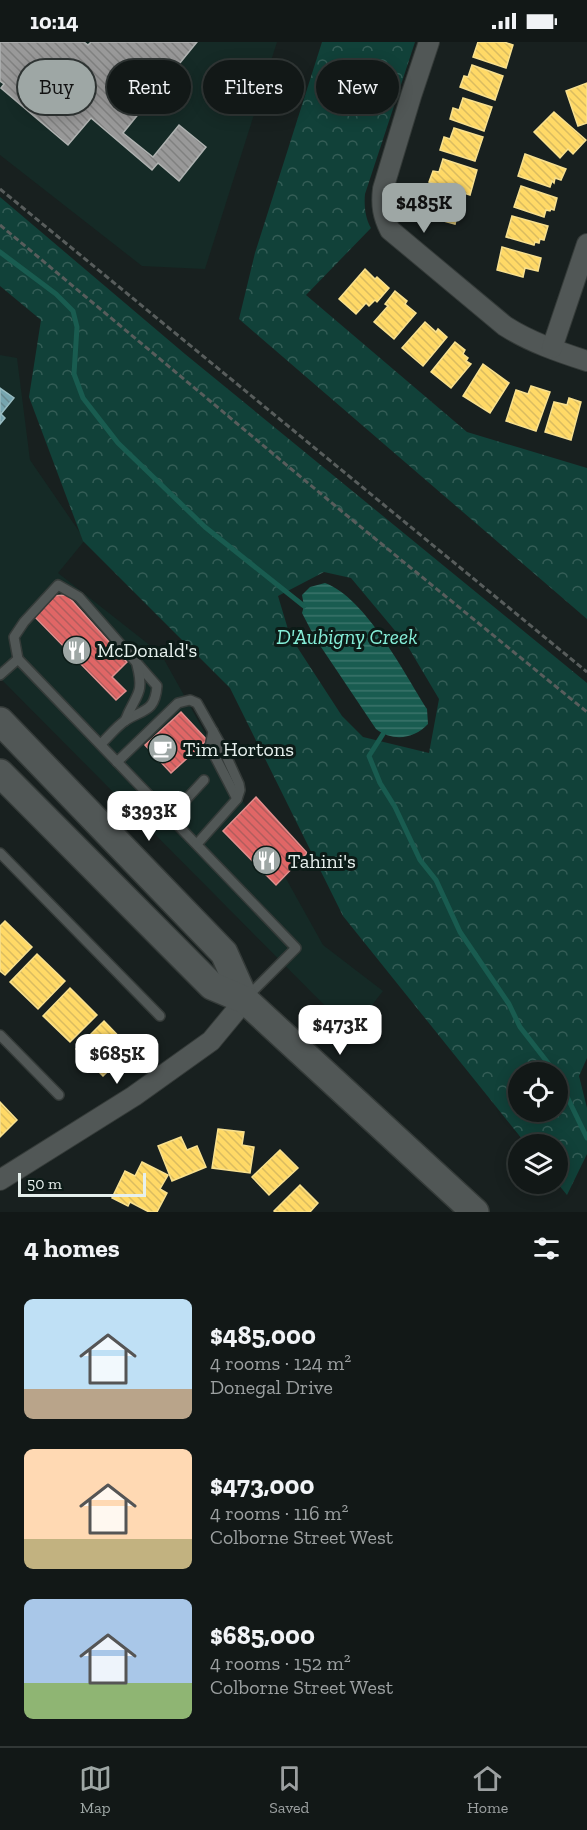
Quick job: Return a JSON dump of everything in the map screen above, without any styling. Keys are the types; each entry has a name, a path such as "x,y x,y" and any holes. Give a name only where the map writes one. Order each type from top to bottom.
{"main road":[{"path":"0,720 224,953 245,1000"},
{"path":"0,773 212,986 245,1000 475,1212"}],"street":[{"path":"429,42 383,189 381,202 383,216 390,230 505,326 518,334 587,362"},
{"path":"552,348 587,244"},
{"path":"0,1180 134,1096 211,1041 245,1000"}],"lane":[{"path":"101,744 125,721 142,714 156,700 157,686 79,597 58,585 24,622 14,637 18,659 297,948 245,1000"},
{"path":"0,675 18,659"},
{"path":"125,721 130,706 138,696 141,682 136,661"},
{"path":"117,762 181,701 189,700 197,703 213,731 240,790 237,799 197,844"},
{"path":"170,817 204,780"},
{"path":"0,853 160,1016"},
{"path":"0,1035 59,1095"}],"path":[{"path":"0,189 587,672"},
{"path":"0,225 345,514 587,712"}],"shaded area":[{"path":"0,42 277,42 271,60 203,60 203,114 254,114 205,269 142,266 0,155"},
{"path":"0,355 17,358 30,460 85,540 58,573 161,654 323,945 383,991 351,1032 0,678"}],"green space":[{"path":"322,42 415,42 399,91 399,60 316,60"},
{"path":"316,61 316,114 391,114 365,194 365,211 371,228 306,295 467,432 587,468 587,619 239,319 255,253 299,114 304,114 304,99"},
{"path":"0,197 185,354 587,683 587,1058 579,1076 587,1108 587,1154 568,1193 568,1134 518,1134 508,1122 568,1122 568,1062 508,1062 508,1122 343,916 230,688 83,541 29,397 41,320 0,286","holes":["324,572 351,578 407,645 439,699 429,753 363,737 342,716 290,636 278,596"]}],"water":[{"name":"D'Aubigny Creek","path":"325,583 340,591 355,604 383,638 407,676 427,709 428,724 416,733 396,737 376,729 315,638 302,613 304,606 302,595 310,587"}],"building: Homes":[{"path":"478,42 504,42 513,45 506,68 473,57"},
{"path":"472,65 503,76 495,100 460,87 464,76 468,77"},
{"path":"587,83 587,123 578,126 566,91"},
{"path":"463,98 492,107 484,131 450,119 453,108 459,110"},
{"path":"554,112 586,140 573,154 568,149 560,158 534,132"},
{"path":"454,128 483,137 475,161 440,150 444,137 450,139"},
{"path":"525,154 566,169 561,180 555,178 550,187 518,176"},
{"path":"443,159 477,170 470,195 429,182 433,171 439,172"},
{"path":"521,186 557,198 554,210 546,210 544,217 514,207"},
{"path":"427,191 461,200 455,224 425,216 430,199 425,197"},
{"path":"512,216 548,226 544,240 540,239 539,243 535,242 534,245 506,237"},
{"path":"502,247 541,258 538,271 525,268 523,277 497,270"},
{"path":"365,269 389,288 377,302 375,300 369,306 366,303 356,314 339,299"},
{"path":"395,291 416,313 394,339 374,322 388,306 385,304"},
{"path":"425,322 436,332 438,329 447,337 423,366 402,348"},
{"path":"455,342 465,350 463,354 468,358 466,361 471,364 451,388 431,372"},
{"path":"483,364 509,383 490,413 463,396"},
{"path":"531,386 550,392 536,431 506,421 516,390 528,394"},
{"path":"569,398 581,402 571,440 545,432 554,402 567,405"},
{"path":"5,921 32,947 5,975 0,971 0,926"},
{"path":"37,954 65,981 38,1009 10,982"},
{"path":"70,988 97,1015 70,1042 43,1016"},
{"path":"104,1021 131,1049 103,1076 76,1049"},
{"path":"0,1102 17,1120 0,1137"},
{"path":"218,1129 244,1132 242,1145 254,1147 250,1173 212,1168"},
{"path":"181,1137 187,1150 197,1146 206,1167 172,1181 158,1146"},
{"path":"280,1150 298,1168 269,1195 252,1177"},
{"path":"142,1162 168,1175 160,1189 167,1193 157,1212 149,1212 130,1202 128,1206 112,1198 125,1171 135,1176"},
{"path":"300,1185 318,1203 310,1212 275,1212 274,1211"}],"building: Shops":[{"path":"67,595 127,662 112,677 126,691 116,700 33,615 50,596"},
{"path":"181,712 207,740 171,773 145,745"},
{"path":"256,797 307,853 276,885 223,831"}],"building: Public":[{"path":"0,388 14,398 1,414 5,418 0,424"}],"building: Industry":[{"path":"0,42 84,42 88,45 91,42 197,42 182,60 107,60 107,114 138,114 123,133 153,157 179,125 206,147 179,181 158,163 152,170 91,118 68,145 32,114 95,114 95,60 18,60 18,102 1,88 4,84 0,81"}],"waterway":[{"name":"D'Aubigny Creek","path":"0,252 56,294 73,311 77,327 74,374 83,398 118,443 205,527 304,606"},
{"name":"D'Aubigny Creek","path":"383,734 369,756 380,783 395,807 420,860 436,880 460,932 509,1004 520,1027 547,1062"},
{"name":"D'Aubigny Creek","path":"568,1099 587,1138"}],"place":[{"name":"McDonald's","path":"76,650"},
{"name":"Tim Hortons","path":"162,749"},
{"name":"Tahini's","path":"267,861"}]}
